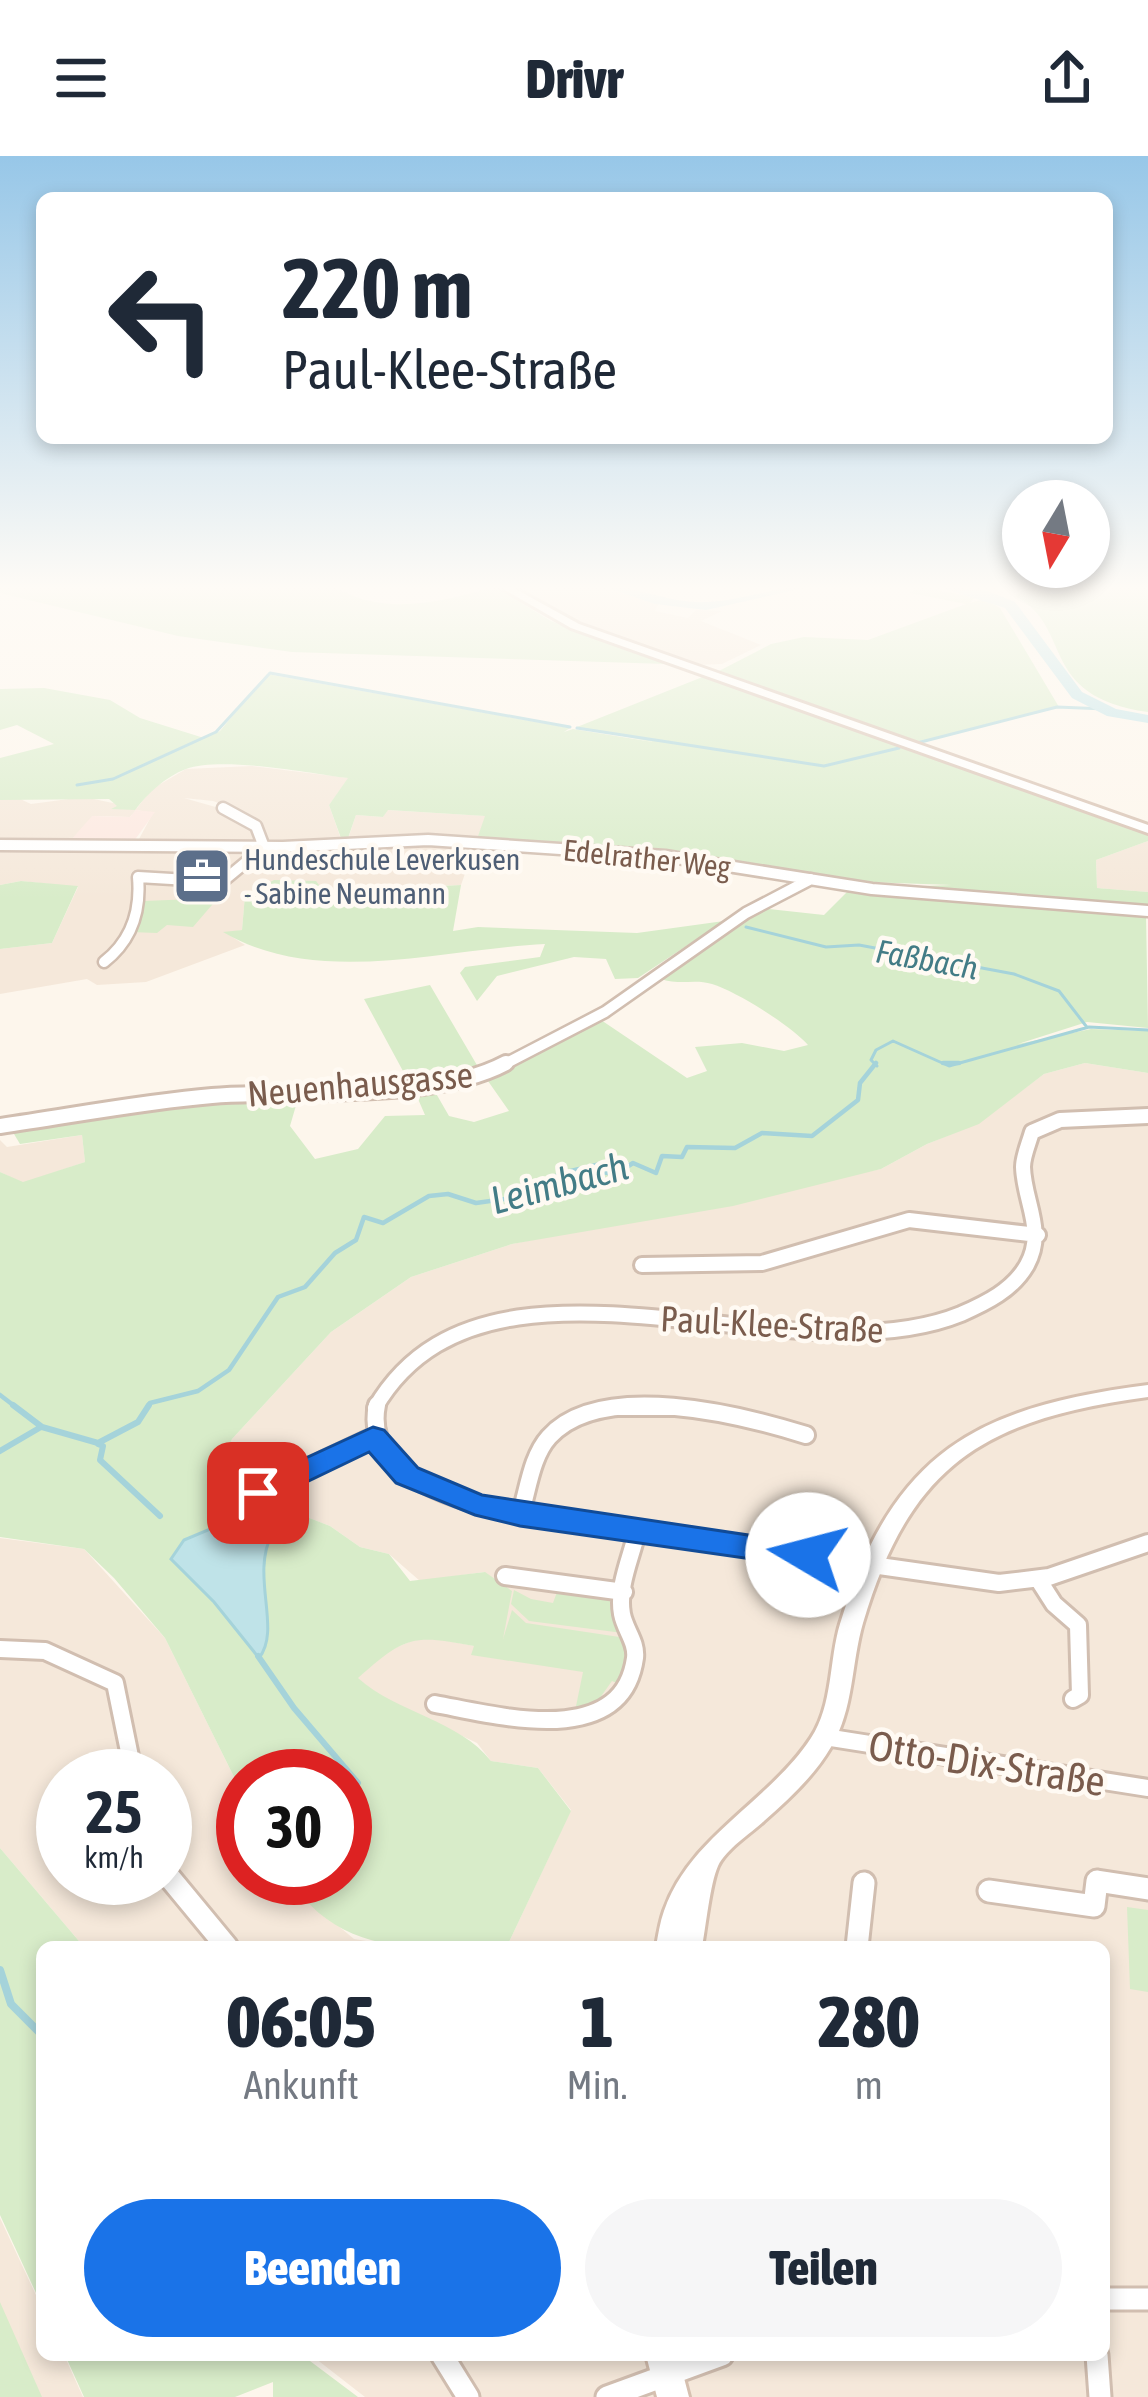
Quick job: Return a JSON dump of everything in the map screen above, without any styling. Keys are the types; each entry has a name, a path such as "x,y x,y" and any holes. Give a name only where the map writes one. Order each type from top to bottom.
{"main road":[{"path":"759,691 1148,829"},
{"path":"670,1941 682,1890 825,1737 870,1564 898,1508 967,1441 1058,1408 1148,1391"},
{"path":"690,1941 707,1858"}],"street":[{"path":"104,962 119,950 139,911 138,877 222,882 264,847 256,826 223,808"},
{"name":"Edelrather Weg","path":"0,844 264,847 428,840 665,856 872,889 1148,911"},
{"name":"Neuenhausgasse","path":"0,1126 211,1096 384,1089 482,1076 604,1012 746,913 811,879"},
{"path":"642,1265 762,1263 909,1220 1038,1235 1023,1166 1033,1132 1060,1120 1148,1116"},
{"name":"Paul-Klee-Straße","path":"373,1437 372,1417 380,1394 413,1360 469,1329 513,1316 572,1311 729,1327 896,1332 952,1321 995,1296 1030,1264 1038,1235"},
{"path":"520,1515 548,1438 580,1415 615,1407 656,1408 771,1422 806,1435"},
{"path":"241,1499 373,1437 407,1475 456,1499 520,1515 999,1583 1038,1579 1148,1544"},
{"path":"435,1704 565,1722 612,1704 628,1688 635,1660 634,1639 622,1616 637,1532"},
{"path":"506,1576 624,1592"},
{"path":"1038,1579 1054,1604 1078,1625 1080,1695 1073,1699"},
{"path":"0,1649 22,1646 81,1662 115,1683 128,1749"},
{"name":"Otto-Dix-Straße","path":"825,1737 1148,1788"},
{"path":"989,1891 1094,1906 1097,1881 1148,1888"},
{"path":"858,1941 864,1883"},
{"path":"192,1905 221,1941"},
{"path":"1110,2300 1148,2299"},
{"path":"446,2361 468,2397"},
{"path":"608,2397 673,2381 711,2361"},
{"path":"1097,2361 1100,2397"}],"shaded area":[{"path":"252,766 349,778 329,805 342,842 269,845 241,811 184,798 240,814 258,840 139,839 153,813 136,810 130,817 95,816 70,841 0,842 0,800 18,798 31,804 84,797 137,808 152,789 186,769"},
{"path":"136,810 155,812 134,841 70,841 92,816 130,817"},
{"path":"387,810 486,816 476,842 347,842 356,815 383,817"},
{"path":"1148,841 1148,892 1097,888 1096,860"},
{"path":"475,845 461,885 245,895 242,930 226,933 245,945 146,982 97,985 87,979 0,994 0,949 52,943 78,887 21,881 0,885 0,847"},
{"path":"1085,1063 1148,1073 1148,2397 365,2397 319,2361 1110,2361 1110,1941 509,1941 571,1810 538,1768 491,1761 477,1743 380,1697 357,1678 388,1651 423,1636 479,1647 484,1572 420,1581 389,1554 360,1547 330,1526 213,1481 232,1439 331,1332 411,1277 512,1244 881,1169 979,1123 1044,1074"},
{"path":"82,1135 85,1162 23,1183 0,1172 0,1140 7,1147"},
{"path":"0,1538 84,1549 165,1638 220,1749 216,1749 216,1905 313,1905 354,1939 366,1941 79,1941 48,1905 192,1905 192,1749 36,1749 36,1890 0,1848"},
{"path":"0,2218 36,2295 36,2361 67,2361 83,2397 0,2397"}],"green space":[{"path":"0,691 58,691 110,700 140,718 204,738 220,731 253,691 360,691 570,728 564,732 573,729 653,742 577,727 668,691 752,691 1148,831 1148,841 1096,860 1097,888 1148,892 1148,909 893,887 952,885 866,882 668,851 477,839 485,816 388,810 383,817 356,815 347,841 342,841 329,805 348,778 266,767 221,764 186,769 158,786 135,810 111,809 117,806 109,799 0,800 0,758 54,744 17,725 0,730"},
{"path":"766,691 1049,691 1059,707 919,743"},
{"path":"1088,691 1148,691 1148,712 1112,704"},
{"path":"274,880 316,881 324,892 461,885 453,931 478,927 637,933 724,921 638,978 615,979 606,959 574,957 497,976 477,1001 460,973 465,967 540,957 545,944 339,962 260,949 223,932 242,930 245,895"},
{"path":"21,881 78,886 52,943 0,949 0,885"},
{"path":"844,889 1146,915 1148,1028 1087,1022 1018,1044 1091,1029 1148,1031 1148,1073 1085,1063 1044,1074 979,1124 881,1169 733,1206 512,1244 411,1277 331,1332 232,1439 214,1481 330,1526 360,1547 389,1554 410,1581 485,1572 512,1591 503,1639 512,1610 526,1623 626,1638 629,1653 621,1685 612,1681 597,1702 575,1711 583,1672 471,1655 474,1646 453,1642 423,1640 399,1646 358,1678 462,1736 491,1761 538,1768 571,1811 509,1941 376,1941 359,1936 310,1905 372,1905 372,1749 220,1749 165,1638 84,1549 0,1537 0,1172 23,1182 85,1162 82,1135 20,1144 11,1129 231,1099 297,1102 290,1126 315,1159 358,1149 385,1116 425,1115 415,1092 434,1090 449,1116 474,1122 509,1111 488,1081 601,1020 687,1078 707,1071 695,1047 742,1043 784,1051 808,1045 777,1019 723,988 657,977 760,908 824,915 847,892"},
{"path":"218,898 193,927 167,925 157,933 130,932 144,901"},
{"path":"430,985 481,1072 410,1084 364,999"},
{"path":"514,1590 553,1603 557,1592 613,1601 614,1617 623,1633 529,1621 511,1604"},
{"path":"0,1848 36,1890 36,1905 48,1905 79,1941 36,1941 36,2293 0,2215"},
{"path":"1127,1907 1148,1910 1148,1992 1130,1989"},
{"path":"0,2302 42,2397 0,2397"},
{"path":"68,2361 310,2361 358,2397 273,2397 273,2382 235,2397 84,2397"}],"water":[{"path":"246,1514 263,1532 272,1534 264,1567 268,1632 259,1658 171,1559 184,1540"}],"waterway":[{"path":"77,785 113,779 216,732 254,691"},
{"path":"368,691 570,727"},
{"path":"1074,691 1112,713 1148,719"},
{"path":"917,743 1057,707 1105,709"},
{"path":"577,728 824,766 899,748"},
{"name":"Faßbach","path":"746,927 826,947 859,945 1014,974 1059,991 1086,1026"},
{"name":"Leimbach","path":"875,1064 871,1060 876,1050 893,1041 949,1066 1089,1027 1148,1030"},
{"name":"Leimbach","path":"943,1063 959,1063"},
{"name":"Leimbach","path":"147,1408 150,1403 198,1391 229,1370 278,1297 305,1287 335,1253 356,1240 364,1217 383,1223 429,1196 448,1194 476,1203 549,1193 558,1174 609,1162 601,1172 616,1174 633,1163 656,1173 662,1156 682,1157 687,1147 735,1148 762,1133 812,1136 858,1100 860,1083 875,1064"},
{"name":"Leimbach","path":"0,1395 17,1408"},
{"name":"Leimbach","path":"13,1405 42,1427 98,1443 138,1422 149,1405"},
{"path":"0,1451 41,1427"},
{"path":"98,1444 103,1446 100,1460 160,1516"},
{"path":"258,1656 329,1749"},
{"path":"0,1970 11,2004 36,2029"}],"place":[{"name":"Hundeschule Leverkusen - Sabine Neumann","path":"202,876"}],"route":[{"path":"258,1493 373,1437 407,1475 475,1504 520,1515 808,1555"}]}
